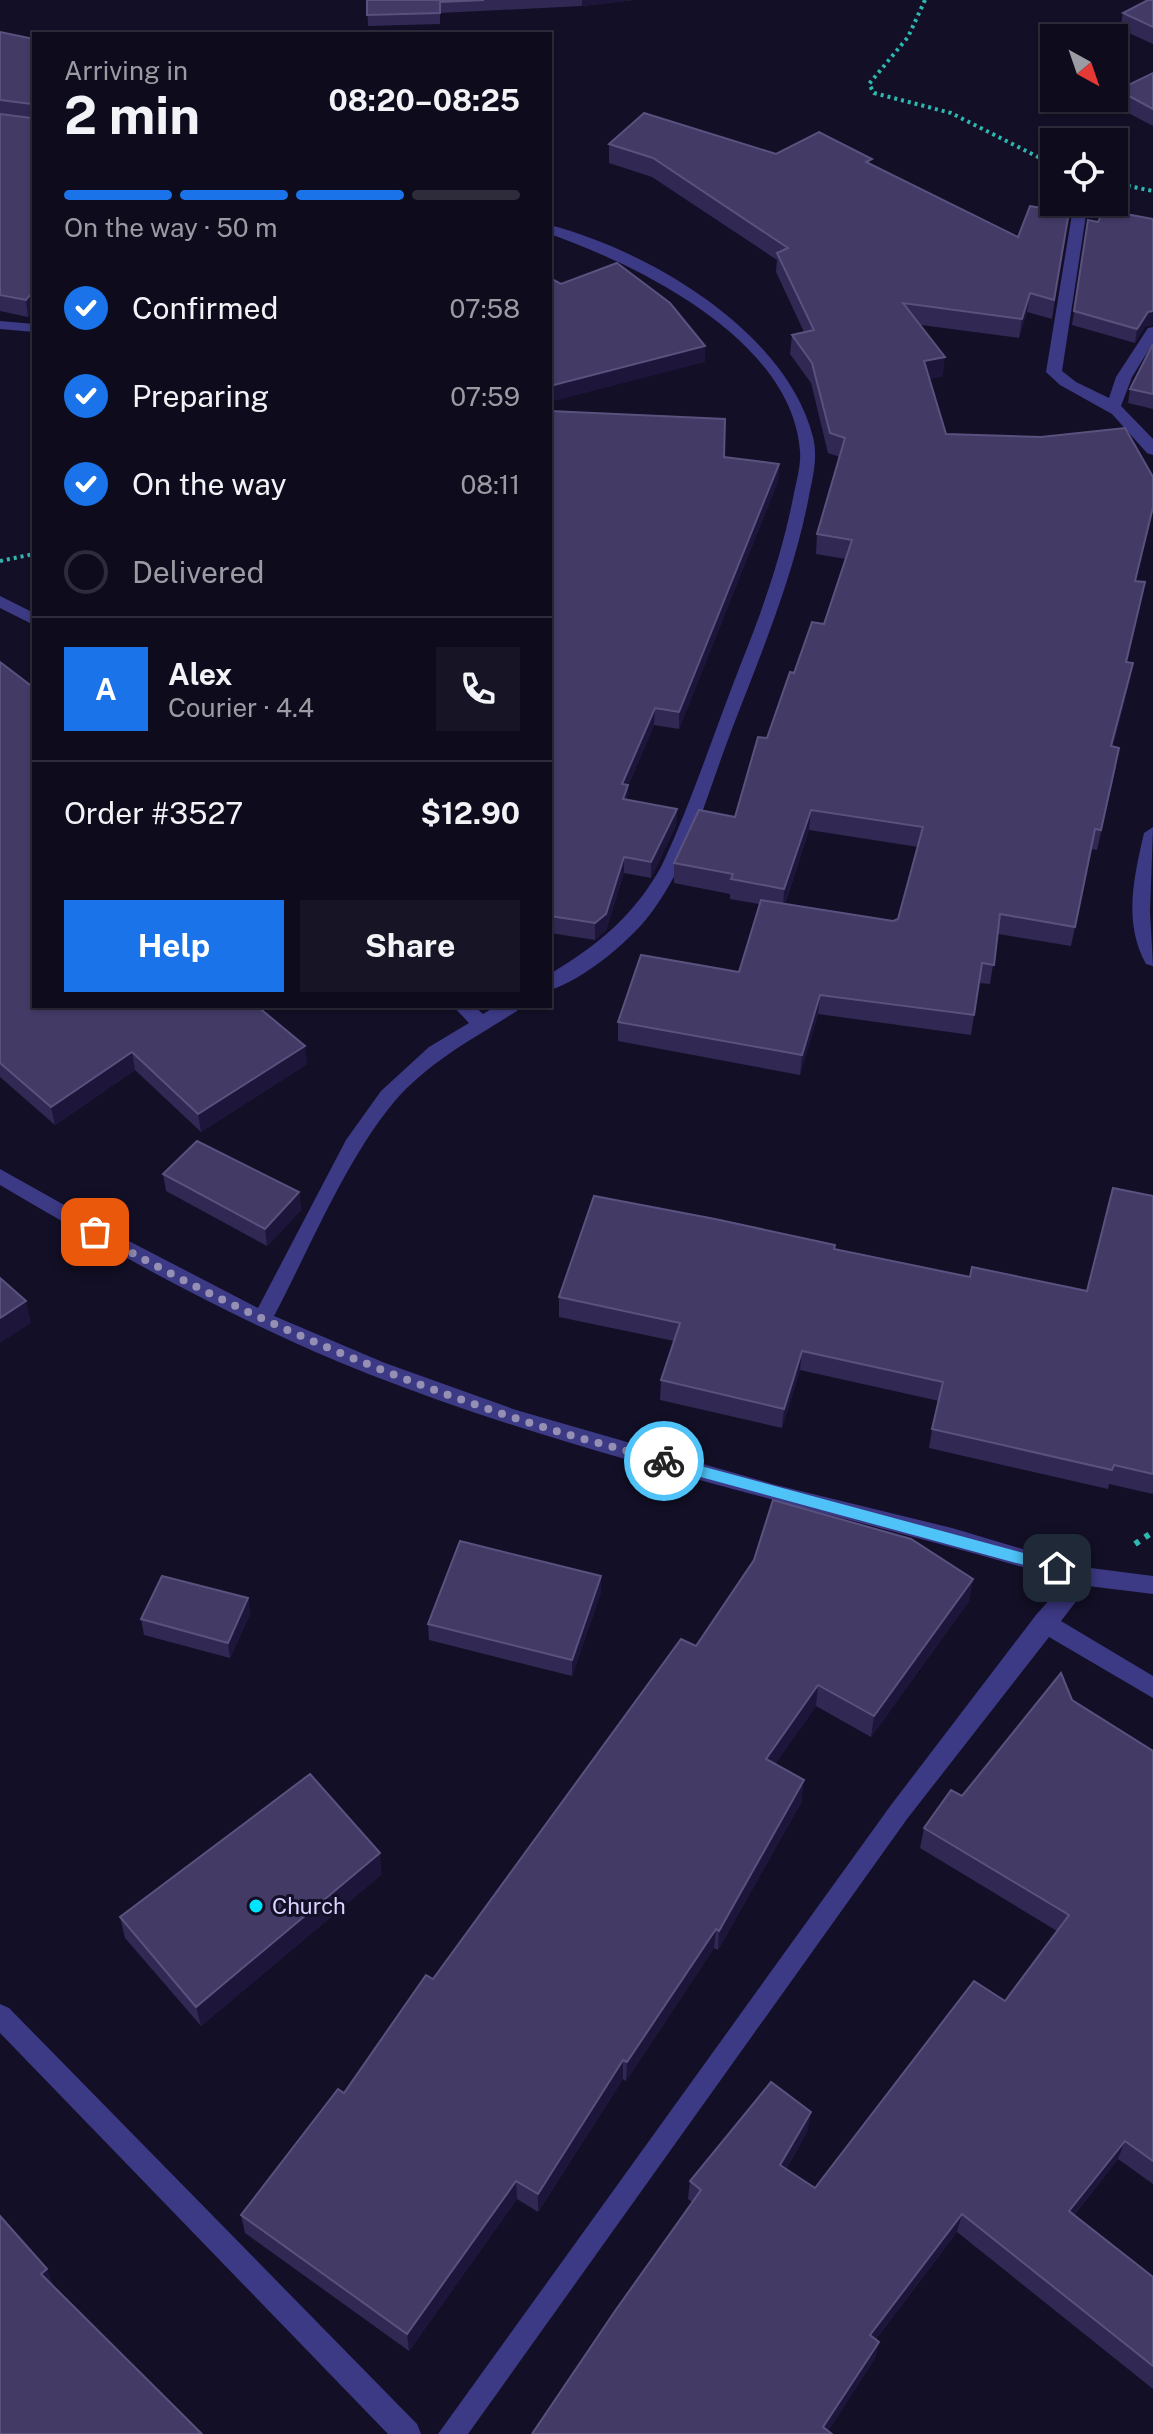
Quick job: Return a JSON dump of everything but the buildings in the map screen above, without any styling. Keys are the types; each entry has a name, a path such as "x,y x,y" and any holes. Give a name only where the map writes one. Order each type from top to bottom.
{"street":[{"path":"1079,216 1054,372 1062,381 1130,422 1152,446"},
{"path":"552,230 629,262 679,290 743,338 783,381 797,412 809,452 797,522 768,613 689,826 672,863 648,905 626,930 552,982"},
{"path":"0,341 4,325 32,328"},
{"path":"1112,409 1124,377 1153,331"},
{"path":"0,601 32,619"},
{"path":"1153,833 1141,893 1140,920 1153,959"},
{"path":"464,1008 480,1022"},
{"path":"262,1320 353,1145 388,1096 436,1052 506,1008"},
{"path":"0,1176 118,1245 262,1320 378,1369 514,1418 776,1494 952,1537 1083,1576 1153,1585"},
{"path":"452,2434 593,2242 764,1996 899,1812 1044,1622 1083,1576"},
{"path":"1044,1622 1153,1688"},
{"path":"0,2016 130,2153 407,2434"}],"path":[{"path":"925,0 919,23 902,48 869,84 874,93 951,113 1040,158"},
{"path":"1128,186 1153,191"},
{"path":"0,561 32,554"}],"way so far":[{"path":"95,1232 262,1320 378,1369 514,1418 664,1461"}],"place":[{"name":"Church","path":"256,1906"}],"route":[{"path":"664,1461 776,1494 952,1537 1057,1568"}]}
